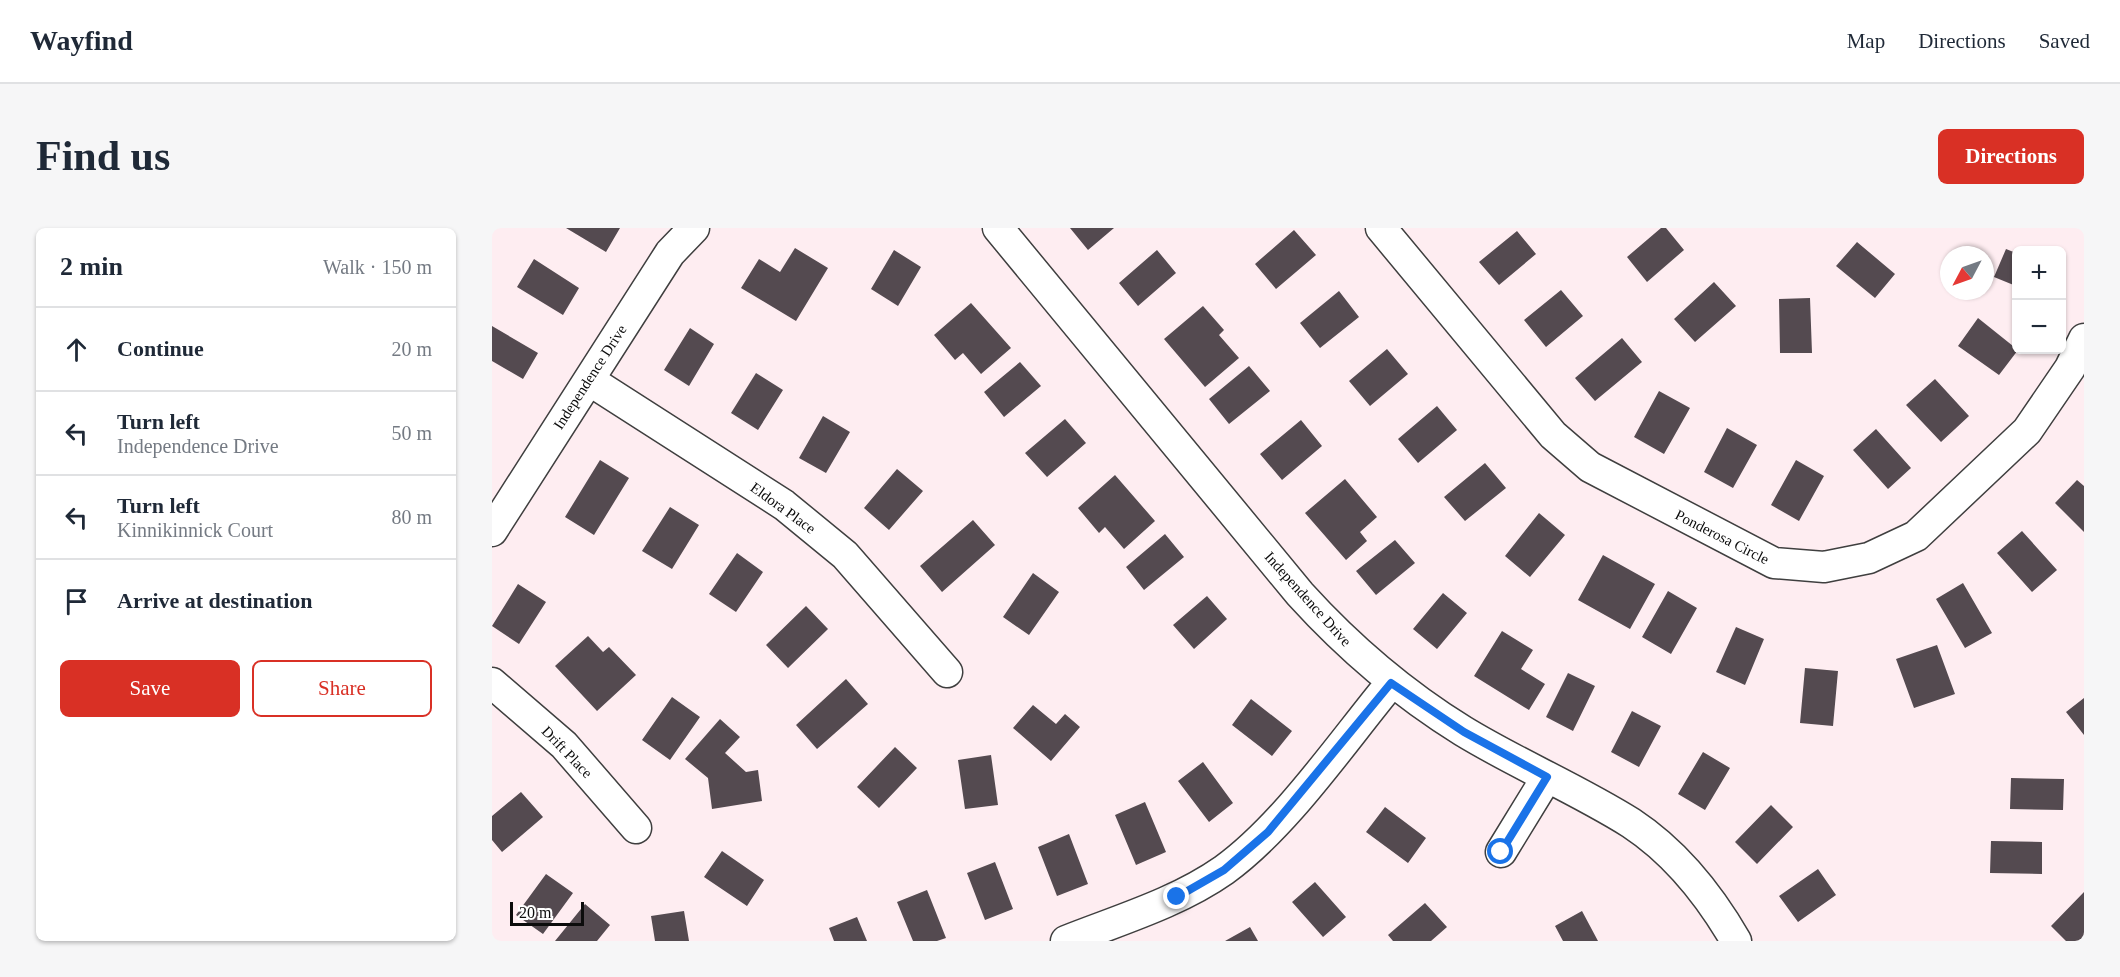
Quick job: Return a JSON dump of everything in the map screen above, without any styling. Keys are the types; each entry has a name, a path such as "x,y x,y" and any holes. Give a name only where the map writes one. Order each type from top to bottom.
{"street":[{"name":"Independence Drive","path":"492,531 670,253 694,228"},
{"name":"Independence Drive","path":"998,228 1300,594 1332,628 1391,683 1464,732 1631,824 1670,855 1715,905 1736,941"},
{"name":"Ponderosa Circle","path":"1381,228 1560,442 1590,467 1774,563 1824,567 1860,560 1916,536 2027,430 2070,368 2084,339"},
{"name":"Eldora Place","path":"589,380 784,505 844,555 947,672"},
{"path":"1066,941 1177,897 1224,870 1268,832 1391,683"},
{"name":"Drift Place","path":"492,684 564,745 636,828"},
{"path":"1501,852 1547,777"}],"building":[{"path":"566,228 620,228 606,252"},
{"path":"1070,228 1114,228 1088,250"},
{"path":"1661,228 1666,228 1684,250 1647,282 1627,257"},
{"path":"1294,230 1316,255 1276,289 1255,264"},
{"path":"1517,231 1536,254 1499,285 1479,262"},
{"path":"1857,242 1895,274 1875,298 1836,266"},
{"path":"795,248 828,268 796,321 741,288 759,259 780,272"},
{"path":"2006,249 2012,251 2012,284 1994,277"},
{"path":"894,250 921,267 898,306 871,289"},
{"path":"1157,250 1176,273 1138,306 1119,283"},
{"path":"534,259 579,288 563,315 517,287"},
{"path":"1714,282 1736,306 1695,342 1674,319"},
{"path":"1561,290 1583,316 1546,347 1524,320"},
{"path":"1339,291 1359,317 1320,348 1300,323"},
{"path":"1810,298 1812,353 1780,353 1779,299"},
{"path":"971,303 1011,348 981,374 963,353 955,360 934,335"},
{"path":"1203,306 1224,330 1219,335 1239,358 1205,387 1164,339"},
{"path":"1978,318 2012,345 2012,354 2015,354 1999,375 1958,346"},
{"path":"492,326 538,353 523,379 492,361"},
{"path":"690,328 714,344 689,386 664,370"},
{"path":"1622,338 1642,362 1595,401 1575,378"},
{"path":"1387,349 1408,374 1370,406 1349,381"},
{"path":"1020,362 1041,386 1004,417 984,392"},
{"path":"1249,366 1270,391 1229,424 1209,399"},
{"path":"756,373 783,390 758,430 731,413"},
{"path":"1935,379 1969,416 1941,442 1906,405"},
{"path":"1659,391 1690,408 1664,454 1634,437"},
{"path":"1437,406 1457,430 1418,463 1398,439"},
{"path":"823,416 850,432 826,473 799,458"},
{"path":"1065,419 1086,443 1047,477 1025,453"},
{"path":"1301,420 1322,446 1282,480 1260,454"},
{"path":"1727,428 1757,445 1733,488 1704,472"},
{"path":"1876,429 1911,468 1888,489 1853,450"},
{"path":"600,460 629,478 594,535 565,517"},
{"path":"1796,460 1824,476 1799,521 1771,505"},
{"path":"1485,463 1506,488 1465,521 1444,497"},
{"path":"897,469 923,491 889,530 864,508"},
{"path":"1115,475 1155,521 1124,549 1105,527 1099,533 1078,508"},
{"path":"1345,479 1377,517 1360,532 1367,541 1346,560 1305,513"},
{"path":"2077,480 2084,486 2084,532 2055,503"},
{"path":"670,507 699,525 672,569 642,551"},
{"path":"1539,513 1565,535 1530,577 1505,556"},
{"path":"973,520 995,545 942,592 920,566"},
{"path":"2022,531 2057,570 2032,592 1997,553"},
{"path":"1165,534 1184,557 1144,590 1126,567"},
{"path":"1395,540 1415,563 1376,595 1356,571"},
{"path":"737,553 763,572 736,612 709,594"},
{"path":"1603,555 1655,584 1630,629 1578,600"},
{"path":"1033,573 1059,592 1029,635 1003,617"},
{"path":"1963,583 1992,633 1965,648 1936,599"},
{"path":"518,584 546,602 519,644 492,626"},
{"path":"1668,591 1697,608 1671,654 1642,637"},
{"path":"1443,593 1467,613 1437,649 1413,629"},
{"path":"1207,596 1227,619 1194,649 1173,625"},
{"path":"806,606 828,629 788,668 766,645"},
{"path":"1736,627 1764,639 1745,685 1716,672"},
{"path":"1502,631 1533,650 1521,669 1545,684 1529,710 1474,676"},
{"path":"588,636 603,652 609,647 636,675 597,711 555,666"},
{"path":"1937,645 1955,694 1914,708 1896,659"},
{"path":"1805,668 1838,671 1833,726 1800,723"},
{"path":"1568,673 1595,686 1573,731 1546,717"},
{"path":"846,679 868,704 817,749 796,725"},
{"path":"672,697 700,717 670,760 642,740"},
{"path":"2084,698 2084,735 2066,712"},
{"path":"1251,699 1292,731 1272,756 1232,725"},
{"path":"1033,705 1056,724 1065,714 1080,727 1051,761 1013,728"},
{"path":"1632,711 1661,726 1639,767 1611,752"},
{"path":"720,719 740,737 725,753 746,772 758,770 762,801 712,809 708,778 685,759"},
{"path":"895,747 917,768 879,808 857,787"},
{"path":"1703,752 1730,768 1705,810 1678,794"},
{"path":"991,755 998,805 965,809 958,760"},
{"path":"1203,762 1233,803 1209,822 1178,781"},
{"path":"2011,778 2064,779 2063,810 2010,809"},
{"path":"521,792 543,817 502,852 492,840 492,816"},
{"path":"1145,802 1166,852 1136,865 1115,815"},
{"path":"1771,805 1793,827 1757,864 1735,842"},
{"path":"1385,807 1426,838 1408,863 1366,832"},
{"path":"1069,834 1088,884 1057,896 1038,847"},
{"path":"1991,841 2042,842 2042,874 1990,873"},
{"path":"722,851 764,880 747,906 704,877"},
{"path":"995,862 1013,909 985,920 967,873"},
{"path":"1818,869 1836,895 1798,922 1779,896"},
{"path":"546,874 573,893 543,934 516,915"},
{"path":"1315,882 1346,917 1323,937 1292,902"},
{"path":"927,890 946,938 937,941 913,941 897,902"},
{"path":"2084,892 2084,938 2081,941 2066,941 2051,926"},
{"path":"1425,903 1447,927 1431,941 1393,941 1388,935"},
{"path":"585,904 610,925 597,941 555,941"},
{"path":"684,911 689,941 655,941 651,916"},
{"path":"1582,911 1598,941 1563,941 1555,926"},
{"path":"857,917 867,941 834,941 829,928"},
{"path":"1250,927 1258,941 1225,941"}],"route":[{"path":"1177,897 1224,870 1268,832 1391,683 1464,732 1547,777 1501,852"}]}
